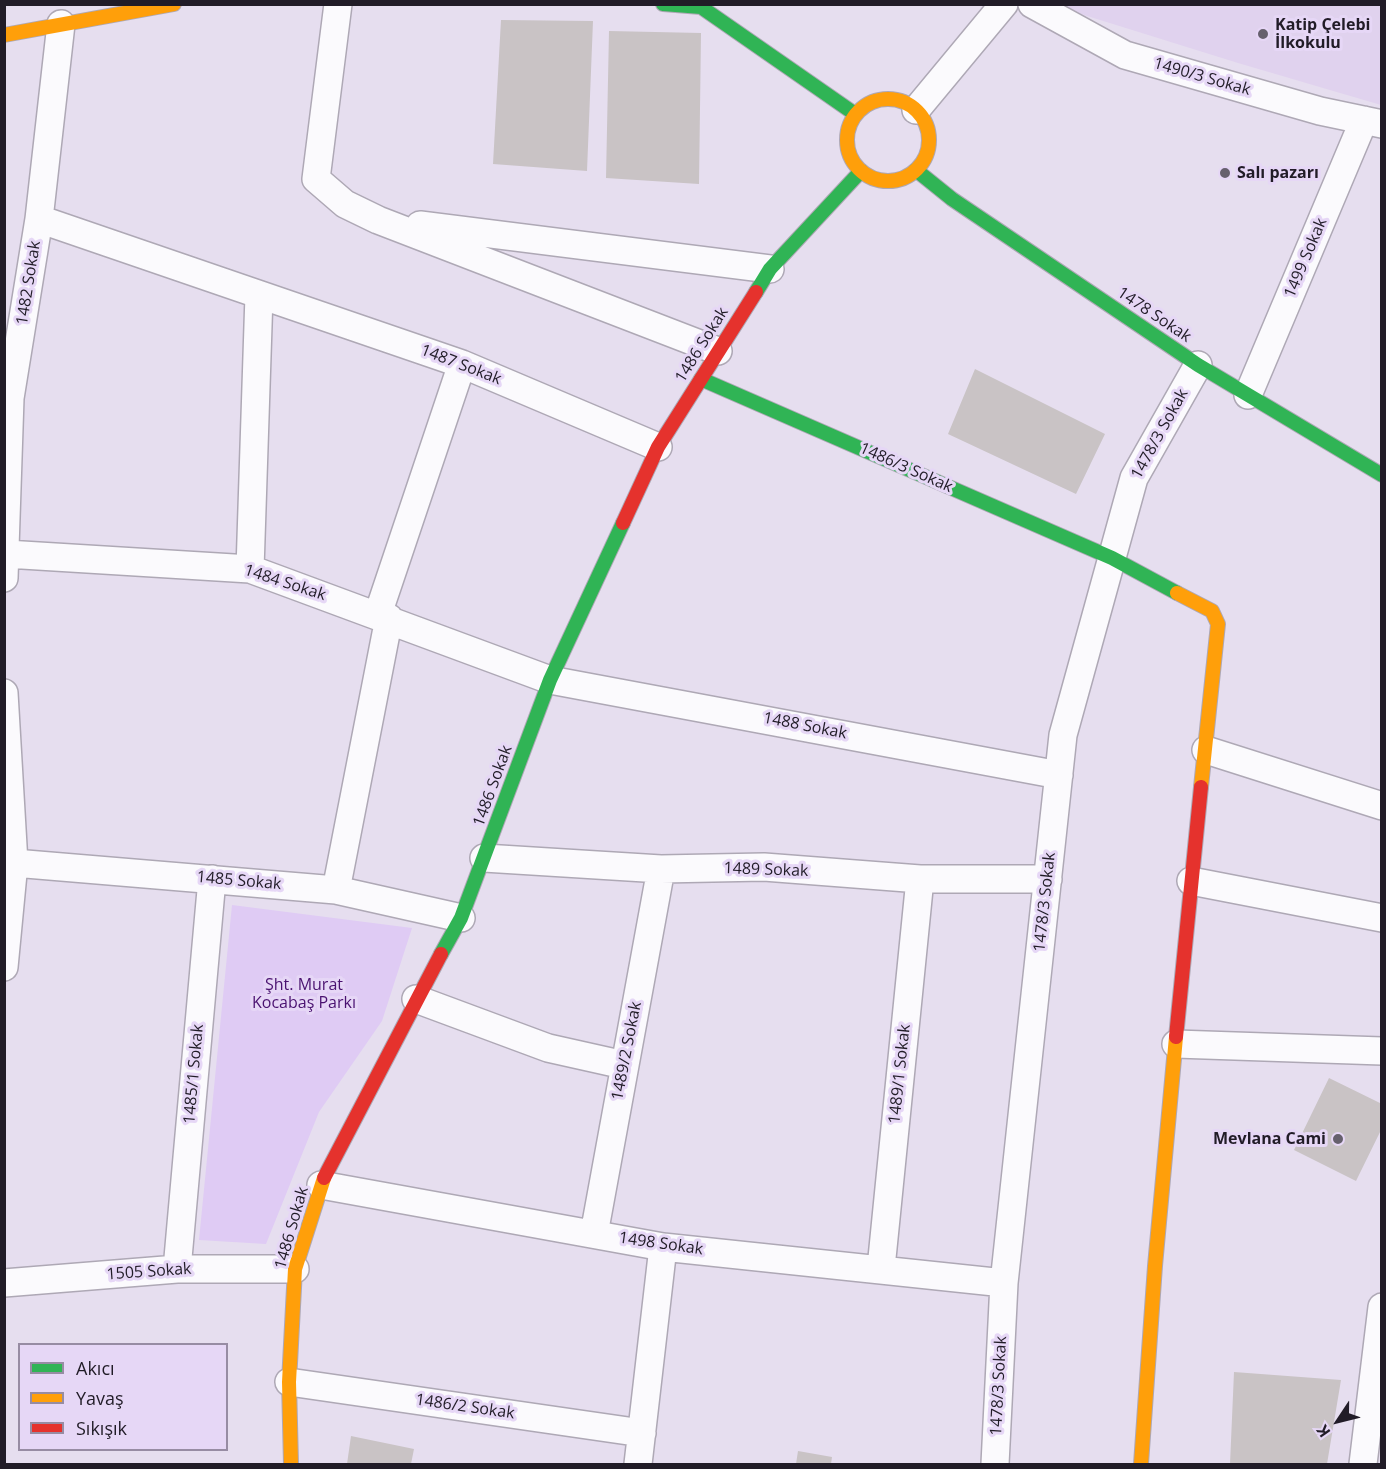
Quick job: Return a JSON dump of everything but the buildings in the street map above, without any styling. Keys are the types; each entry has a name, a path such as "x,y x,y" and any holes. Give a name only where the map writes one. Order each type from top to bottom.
{"street":[{"path":"4,35 174,4"},
{"path":"338,4 316,179 345,204 378,220 718,351"},
{"path":"663,4 701,6 855,114"},
{"path":"916,110 1004,4"},
{"name":"1490/3 Sokak","path":"1032,4 1125,55 1320,111 1373,122"},
{"name":"1482 Sokak","path":"5,566 10,398 39,219 61,24"},
{"path":"885,99 904,102 916,110 924,120 928,133 928,147 924,159 916,170 905,177 891,181 878,180 861,171 848,153 846,139 848,126 855,114 865,105 885,99"},
{"name":"1499 Sokak","path":"1248,395 1373,122"},
{"name":"1478 Sokak","path":"916,170 952,199 1198,365 1382,474"},
{"name":"1486 Sokak","path":"291,1464 289,1382 295,1269 321,1185 416,999 461,918 550,680 658,447 770,269 861,171"},
{"name":"1487 Sokak","path":"39,219 462,364 658,447"},
{"path":"378,220 770,269"},
{"path":"250,569 259,295"},
{"path":"336,890 383,616 462,364"},
{"name":"1478/3 Sokak","path":"994,1464 1004,1283 1063,735 1134,478 1198,365"},
{"name":"1486/3 Sokak","path":"701,379 1112,558 1212,611 1218,624 1155,1266 1140,1464"},
{"name":"1484 Sokak","path":"5,566 250,569 383,616 550,680"},
{"name":"1488 Sokak","path":"550,680 1059,775"},
{"path":"4,693 14,863 4,967"},
{"path":"1206,750 1382,806"},
{"name":"1489 Sokak","path":"484,858 661,869 764,867 920,879 1048,879"},
{"name":"1485 Sokak","path":"14,863 336,890 461,918"},
{"name":"1489/2 Sokak","path":"594,1234 661,869"},
{"name":"1485/1 Sokak","path":"177,1269 212,879"},
{"name":"1489/1 Sokak","path":"881,1268 920,879"},
{"path":"1191,881 1382,918"},
{"path":"416,999 548,1048 624,1065"},
{"path":"1176,1044 1382,1051"},
{"name":"1498 Sokak","path":"321,1185 663,1247 881,1268 1004,1283"},
{"path":"638,1464 663,1247"},
{"name":"1505 Sokak","path":"4,1283 177,1269 295,1269"},
{"path":"1369,1455 1382,1307"},
{"name":"1486/2 Sokak","path":"289,1382 642,1433"}],"shaded area":[{"name":"Katip Çelebi İlkokulu","path":"1052,5 1381,5 1381,105 1238,63"}],"green space":[{"name":"Şht. Murat Kocabaş Parkı","path":"232,905 412,928 382,1021 319,1112 266,1244 199,1240"}],"traffic: fast":[{"path":"663,4 701,7 855,114"},
{"path":"916,170 952,199 1198,365 1382,475"},
{"path":"756,292 770,269 861,171"},
{"path":"701,379 1112,558 1177,593"},
{"path":"441,954 461,918 550,680 623,523"}],"traffic: slow":[{"path":"4,35 174,4"},
{"path":"888,99 904,102 917,111 926,124 929,140 926,156 917,169 904,178 888,181 872,178 859,169 850,156 847,140 850,124 859,111 872,102 888,99"},
{"path":"1177,593 1212,611 1218,624 1201,787"},
{"path":"1141,1464 1155,1266 1176,1037"},
{"path":"291,1464 289,1382 295,1269 324,1178"}],"traffic: jam":[{"path":"623,523 658,447 756,292"},
{"path":"1176,1037 1201,787"},
{"path":"324,1178 441,954"}],"place":[{"name":"Katip Çelebi İlkokulu","path":"1263,34"},
{"name":"Salı pazarı","path":"1225,173"},
{"name":"Mevlana Cami","path":"1338,1139"}]}
